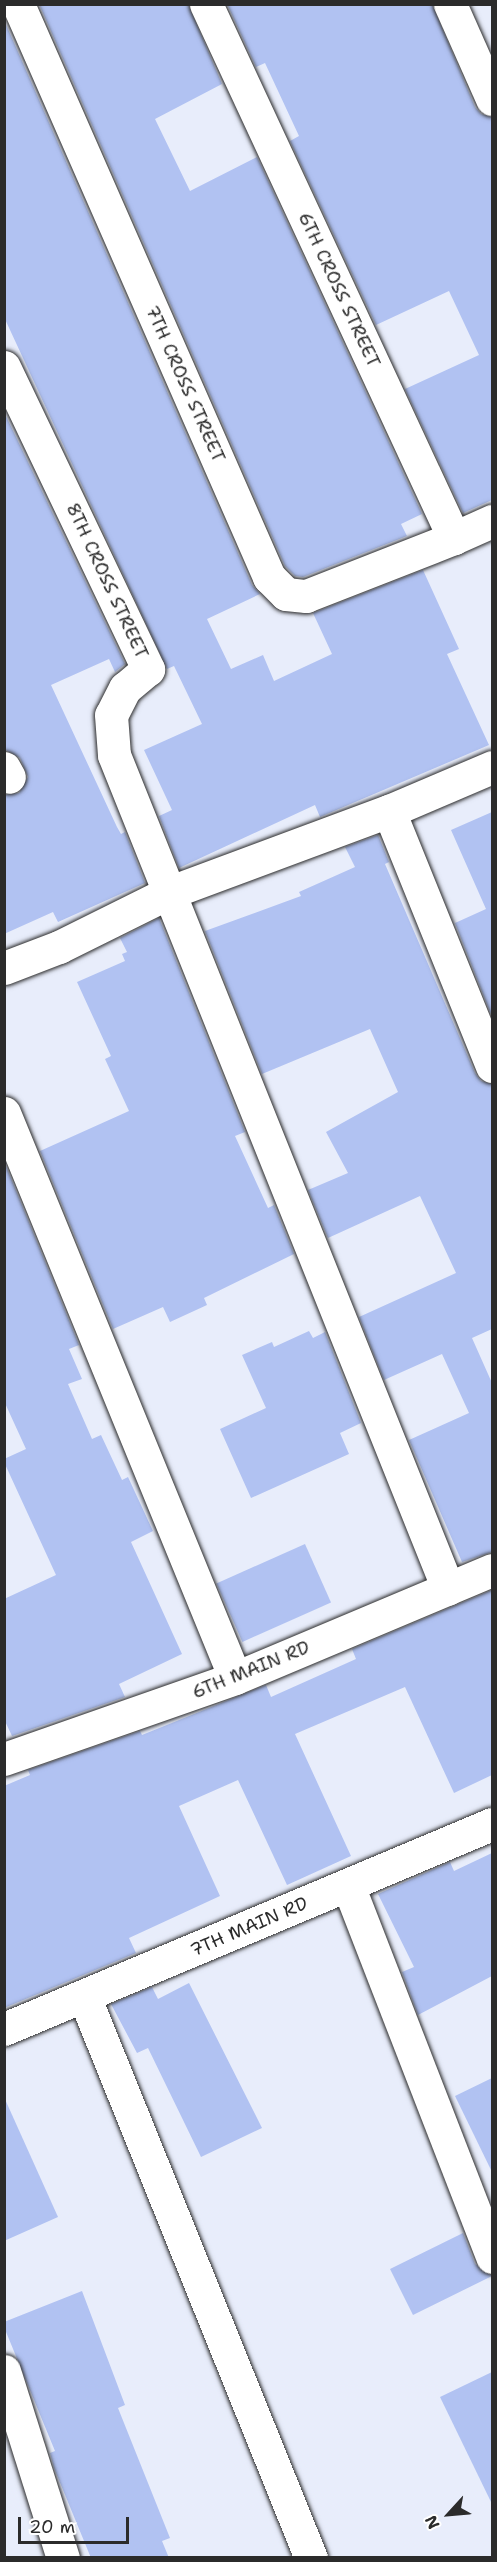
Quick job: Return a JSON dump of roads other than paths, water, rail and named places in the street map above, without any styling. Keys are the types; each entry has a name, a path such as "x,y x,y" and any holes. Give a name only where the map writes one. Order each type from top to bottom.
{"street":[{"name":"7TH CROSS STREET","path":"18,4 269,577 286,594 306,596 454,538"},
{"name":"6TH CROSS STREET","path":"206,4 454,538"},
{"path":"450,4 492,99"},
{"name":"8TH CROSS STREET","path":"4,367 148,669 125,688 111,715 112,740 114,755 168,893"},
{"path":"454,538 492,521"},
{"path":"4,968 59,946 168,893 389,811 492,767"},
{"path":"389,811 492,1066"},
{"path":"168,893 448,1589"},
{"path":"4,1113 235,1678"},
{"name":"6TH MAIN RD","path":"6,1755 235,1678 492,1570"},
{"name":"7TH MAIN RD","path":"4,2029 492,1824"},
{"path":"348,1885 492,2257"},
{"path":"84,1996 311,2558"},
{"path":"4,2371 63,2558"}]}
